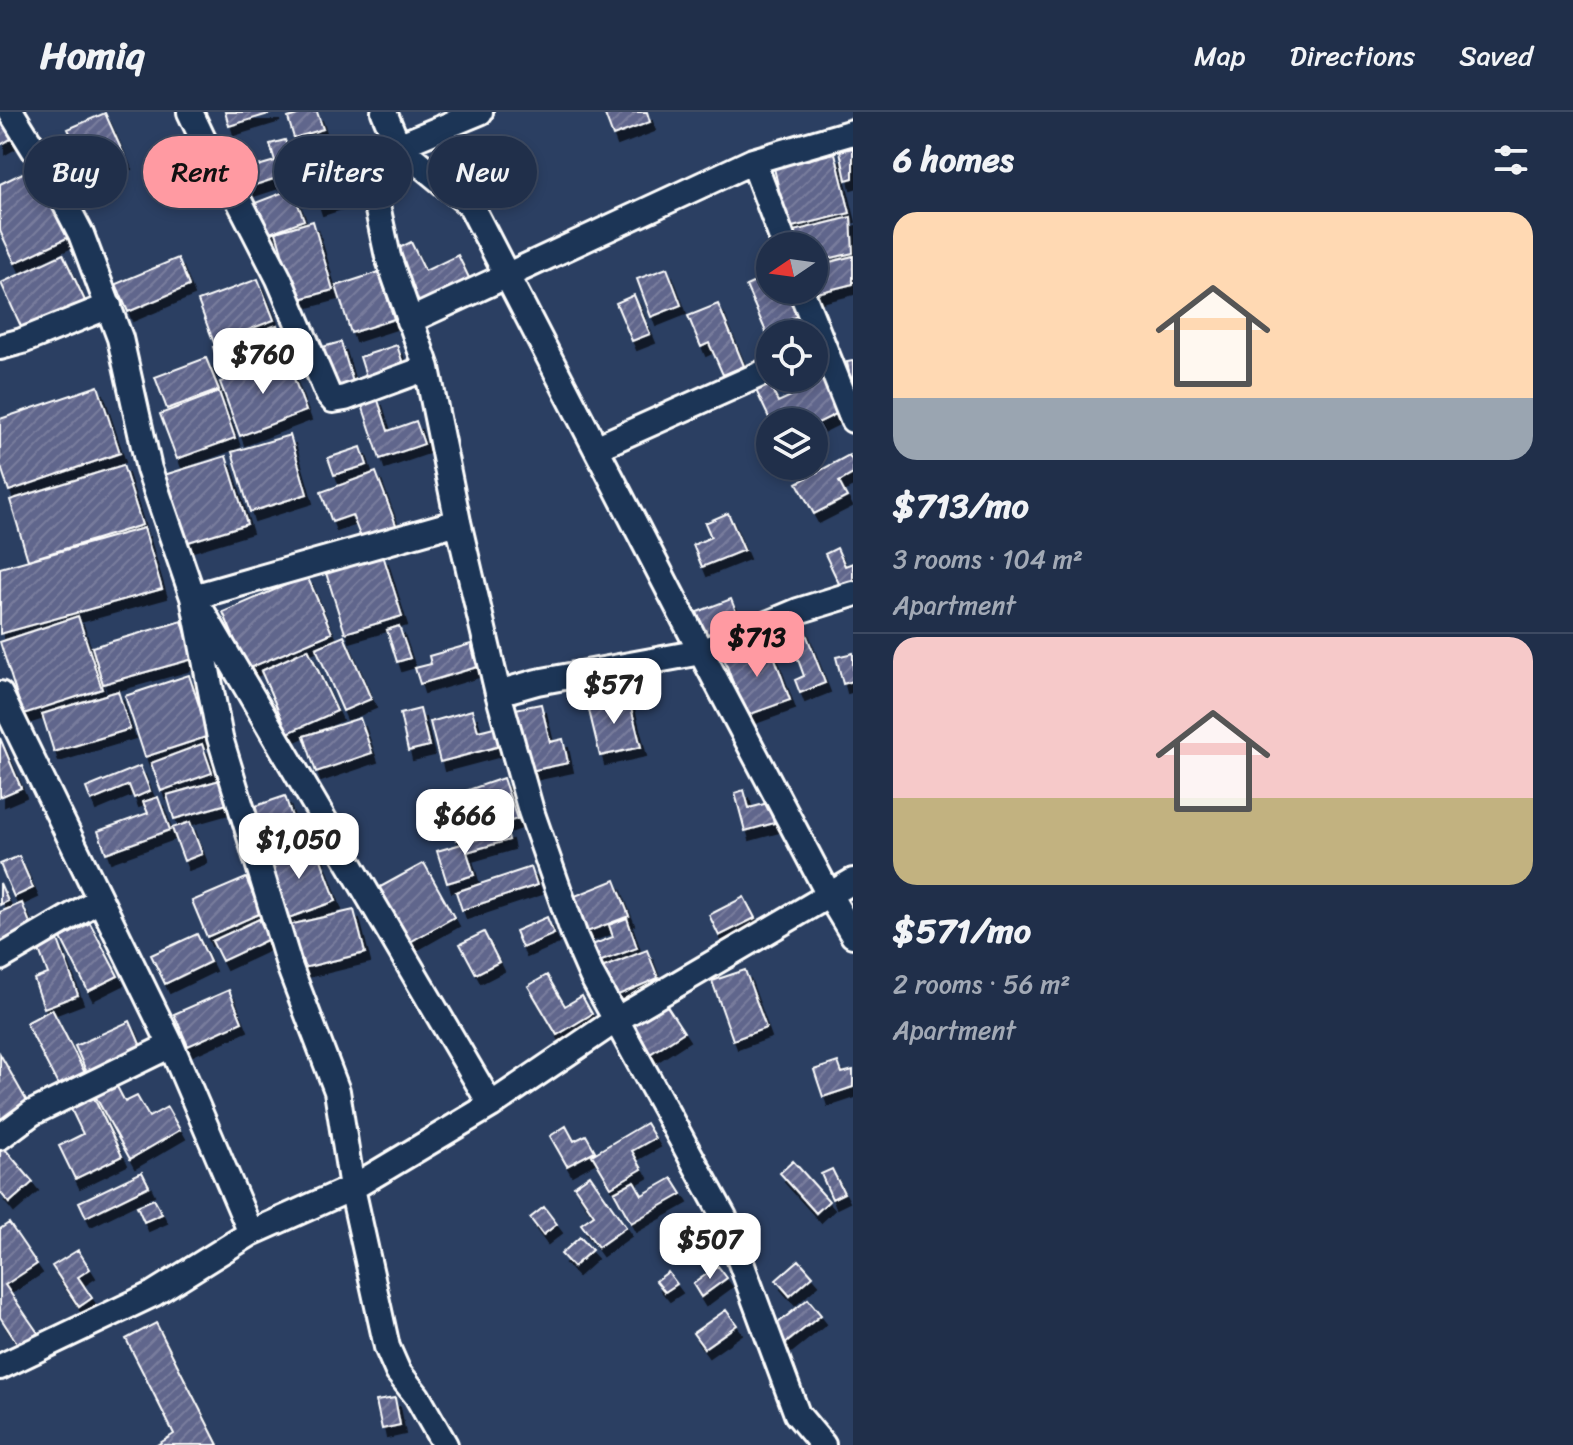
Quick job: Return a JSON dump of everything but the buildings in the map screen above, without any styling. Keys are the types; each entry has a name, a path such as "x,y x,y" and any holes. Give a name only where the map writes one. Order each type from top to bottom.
{"street":[{"path":"11,112 53,180 81,234 109,306 134,393 149,469 193,597 220,738 290,968 337,1091 352,1188 387,1347 398,1372 417,1396 445,1445"},
{"path":"190,112 279,279 333,400 427,368"},
{"path":"384,112 394,136"},
{"path":"412,140 480,112"},
{"path":"409,321 753,161 853,132"},
{"path":"412,158 471,206 598,447 701,652 853,935"},
{"path":"753,161 780,232"},
{"path":"378,208 388,257 427,368 458,522 498,693 531,811 575,937 592,976 724,1217 797,1414 823,1445"},
{"path":"0,347 109,306"},
{"path":"828,369 853,420"},
{"path":"598,447 756,376"},
{"path":"193,597 458,522"},
{"path":"498,693 537,682 701,652 798,611 853,594"},
{"path":"193,597 491,1105"},
{"path":"1,700 171,1045 251,1233"},
{"path":"0,1367 153,1294 251,1233 352,1188 491,1105 616,1020 853,881"},
{"path":"0,958 99,900"},
{"path":"0,1137 32,1113 171,1045"}]}
